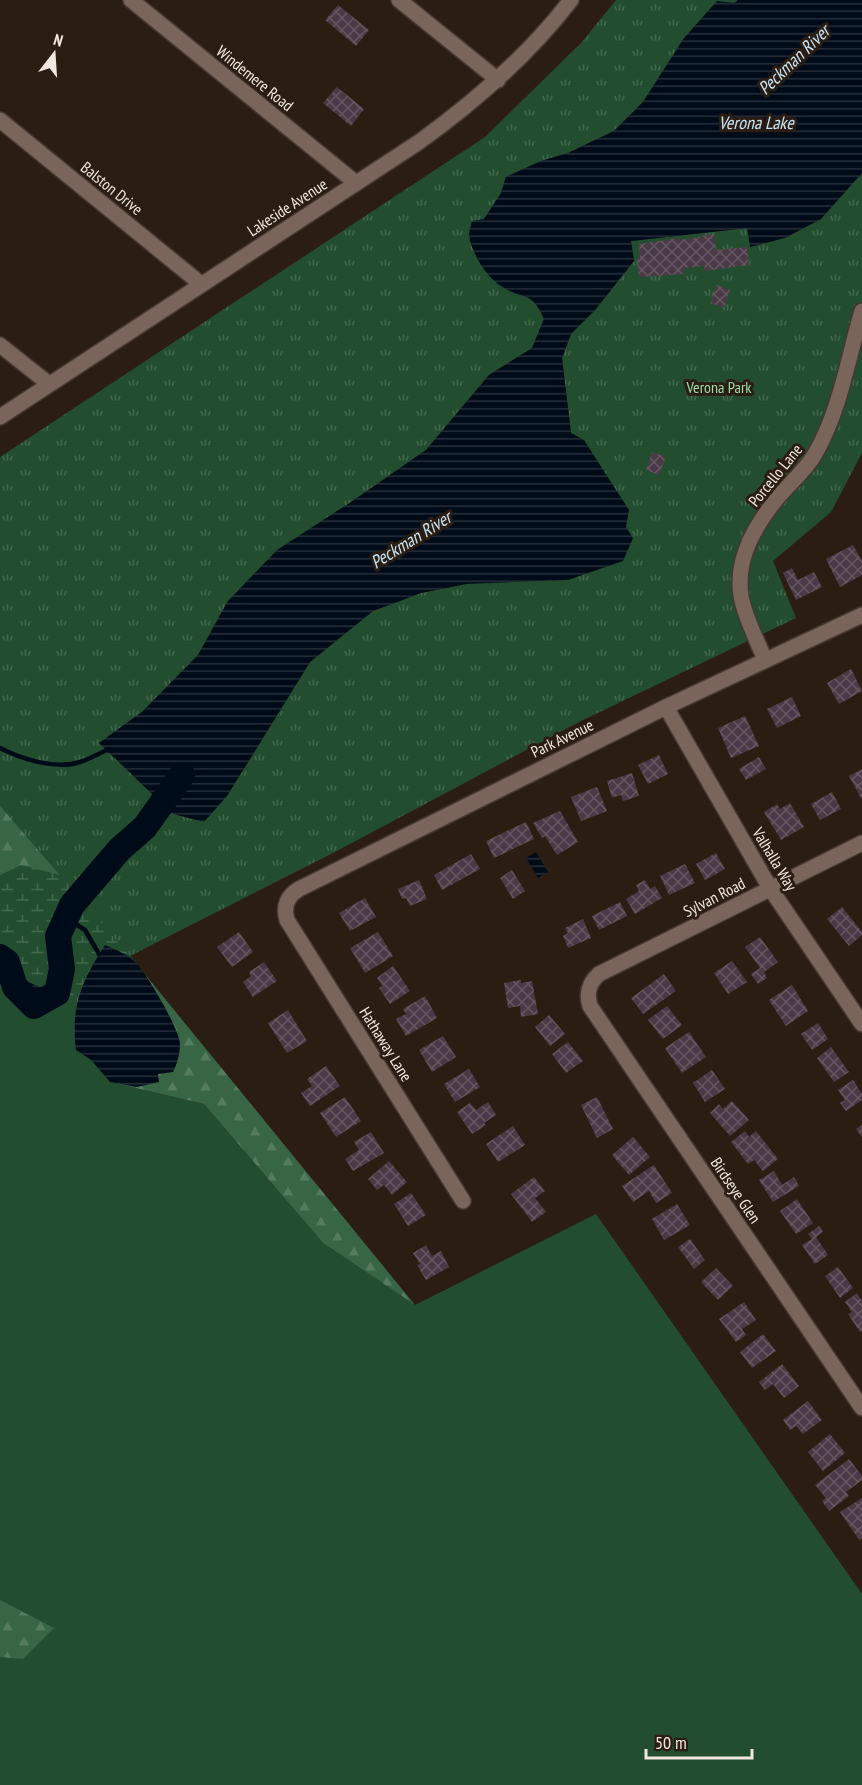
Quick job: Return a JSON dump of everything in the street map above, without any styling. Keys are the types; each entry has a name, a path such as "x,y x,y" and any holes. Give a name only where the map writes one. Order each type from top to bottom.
{"street":[{"name":"Windemere Road","path":"131,0 356,183"},
{"path":"399,0 498,80"},
{"name":"Lakeside Avenue","path":"0,417 455,116 498,80 571,0"},
{"name":"Balston Drive","path":"0,120 201,285"},
{"name":"Porcello Lane","path":"765,660 741,596 740,577 743,559 752,534 767,510 808,466 828,429 862,310"},
{"path":"0,345 49,384"},
{"name":"Park Avenue","path":"286,904 299,889 666,707 862,615"},
{"name":"Valhalla Way","path":"666,707 771,888 862,1024"},
{"name":"Sylvan Road","path":"588,990 594,978 599,974 862,843"},
{"name":"Hathaway Lane","path":"286,904 287,920 463,1201"},
{"name":"Birdseye Glen","path":"588,990 590,1006 862,1408"}],"green space":[{"name":"Verona Park","path":"616,0 738,0 684,38 643,102 614,131 568,153 541,161 506,177 501,193 484,219 501,286 532,301 544,319 532,348 489,375 426,450 354,500 228,601 198,655 142,712 99,743 173,814 227,796 310,662 373,611 421,593 466,584 626,527 571,433 562,358 571,334 595,310 634,261 631,241 747,228 861,176 862,173 862,453 831,512 773,561 796,618 581,721 333,853 130,956 0,806 0,457 485,137 581,43"},
{"path":"0,805 130,956 415,1305 323,1243 204,1104 110,1082 91,1060 76,1050 74,1032 77,999 25,981 0,947"},
{"path":"21,865 60,875 137,964 120,951 90,968 77,999 25,981 20,958 0,947 0,875"},
{"path":"0,947 77,999 74,1032 76,1050 91,1060 110,1082 204,1104 323,1243 415,1305 596,1214 862,1594 862,1785 0,1785"},
{"path":"0,1600 54,1628 23,1659 0,1657"}],"water":[{"name":"Verona Lake","path":"738,0 862,0 862,173 821,219 785,238 750,247 747,228 631,241 634,261 595,310 571,334 562,358 571,433 584,440 629,510 626,527 633,538 623,561 568,580 466,584 421,593 373,611 310,662 227,796 204,822 173,814 99,743 142,712 198,655 228,601 277,550 426,450 489,375 532,348 544,319 540,310 531,300 495,282 485,270 470,242 469,233 472,221 484,219 501,193 506,177 541,161 568,153 614,131 643,102 684,38 717,1 735,3"},
{"path":"536,852 548,872 538,878 526,858"},
{"path":"105,945 135,961 156,991 175,1027 180,1044 178,1059 173,1072 158,1074 159,1082 137,1087 110,1082 91,1060 76,1050 76,1007 84,982"},
{"path":"3,948 17,957 25,981 61,995 56,1005 44,1012 15,1004 8,990 8,971 0,965 0,949"}],"building":[{"path":"338,5 369,30 356,46 325,20"},
{"path":"337,87 364,109 351,126 323,103"},
{"path":"714,234 716,250 747,247 749,265 705,271 704,266 684,268 684,274 639,277 637,258 640,257 639,244"},
{"path":"717,285 730,290 724,308 710,303"},
{"path":"652,452 666,457 659,475 646,470"},
{"path":"853,545 862,561 862,575 840,587 826,559"},
{"path":"792,568 798,580 814,572 822,587 796,600 783,573"},
{"path":"851,669 862,691 839,704 827,683"},
{"path":"792,697 801,716 777,728 767,709"},
{"path":"745,716 759,746 731,758 718,728"},
{"path":"659,755 668,774 648,784 638,765"},
{"path":"759,757 766,769 746,780 739,769"},
{"path":"862,769 862,800 849,776"},
{"path":"632,773 639,796 623,801 621,795 612,798 607,781"},
{"path":"597,787 607,811 581,821 571,797"},
{"path":"832,792 841,809 820,820 811,804"},
{"path":"790,803 804,827 781,840 764,812 777,804 780,809"},
{"path":"560,811 578,842 557,855 533,823"},
{"path":"526,822 534,839 494,858 486,841"},
{"path":"716,853 725,869 705,880 696,864"},
{"path":"471,854 480,869 442,890 434,875"},
{"path":"685,864 695,883 669,895 660,876"},
{"path":"512,870 525,891 513,899 500,878"},
{"path":"419,880 427,899 410,906 406,898 402,899 398,889"},
{"path":"645,880 650,889 655,886 662,898 635,914 626,899 639,891 636,885"},
{"path":"365,898 376,917 350,931 339,913"},
{"path":"620,902 627,916 599,930 592,916"},
{"path":"842,907 862,932 862,935 849,946 827,919"},
{"path":"583,919 591,938 568,948 563,936 568,933 565,928"},
{"path":"239,932 253,952 232,967 217,947"},
{"path":"378,932 393,956 365,973 350,948"},
{"path":"760,937 778,962 764,972 767,978 758,984 751,974 760,968 745,947"},
{"path":"732,961 747,982 728,994 714,973"},
{"path":"264,962 277,981 253,997 243,982 251,976 249,972"},
{"path":"393,966 410,991 390,1004 379,988 383,986 377,978"},
{"path":"664,974 676,991 643,1014 631,998"},
{"path":"521,980 521,983 532,981 538,1014 521,1017 520,1006 508,1008 504,983"},
{"path":"792,985 808,1011 786,1026 769,1000"},
{"path":"425,996 437,1018 406,1036 396,1019 406,1014 403,1009"},
{"path":"667,1006 682,1025 663,1039 648,1020"},
{"path":"288,1010 307,1041 287,1053 268,1023"},
{"path":"549,1015 565,1034 550,1046 535,1027"},
{"path":"818,1023 828,1039 812,1050 801,1034"},
{"path":"689,1032 706,1057 682,1073 665,1048"},
{"path":"443,1036 456,1057 432,1072 419,1050"},
{"path":"568,1042 583,1061 566,1073 552,1054"},
{"path":"831,1047 849,1072 834,1082 817,1058"},
{"path":"326,1066 340,1086 310,1106 301,1093 312,1086 307,1079"},
{"path":"469,1069 480,1087 455,1102 444,1084"},
{"path":"712,1070 725,1089 705,1102 693,1083"},
{"path":"853,1080 862,1094 862,1100 846,1111 840,1103 845,1100 838,1090"},
{"path":"345,1097 361,1121 336,1137 320,1113"},
{"path":"597,1097 613,1129 597,1138 581,1105"},
{"path":"732,1101 749,1120 730,1136 710,1113 719,1104 723,1109"},
{"path":"488,1102 496,1115 472,1134 457,1112 470,1103 476,1110"},
{"path":"862,1125 862,1137 856,1129"},
{"path":"513,1126 525,1145 498,1162 486,1144"},
{"path":"745,1131 749,1137 756,1131 778,1159 763,1171 754,1160 748,1164 731,1142"},
{"path":"371,1132 384,1153 353,1171 345,1159 359,1150 354,1142"},
{"path":"633,1137 650,1157 629,1175 612,1155"},
{"path":"389,1161 407,1182 392,1195 384,1185 377,1190 368,1179"},
{"path":"654,1165 672,1193 656,1203 649,1191 633,1202 622,1186"},
{"path":"774,1171 782,1185 794,1177 799,1186 773,1202 759,1180"},
{"path":"534,1177 545,1191 535,1198 546,1212 532,1222 511,1194"},
{"path":"411,1193 426,1215 408,1226 394,1204"},
{"path":"797,1199 813,1223 796,1234 780,1211"},
{"path":"677,1204 690,1225 664,1240 652,1219"},
{"path":"819,1226 823,1232 816,1237 828,1255 815,1264 802,1245 812,1239 808,1234"},
{"path":"690,1239 705,1260 694,1269 678,1247"},
{"path":"426,1245 432,1256 441,1251 449,1267 426,1280 413,1253"},
{"path":"838,1267 853,1288 840,1298 825,1276"},
{"path":"716,1268 733,1286 718,1300 701,1282"},
{"path":"857,1293 862,1301 862,1331 860,1332 848,1314 852,1312 845,1302"},
{"path":"744,1302 756,1320 742,1329 746,1335 736,1342 719,1319"},
{"path":"763,1334 776,1351 752,1368 740,1352"},
{"path":"782,1364 799,1386 784,1398 773,1384 765,1390 759,1382"},
{"path":"808,1401 822,1420 803,1434 796,1426 790,1430 783,1420"},
{"path":"830,1434 845,1453 823,1471 808,1452"},
{"path":"849,1459 862,1476 862,1480 846,1492 849,1496 829,1511 822,1501 826,1498 815,1485"},
{"path":"862,1498 862,1538 859,1540 840,1512"}],"waterway":[{"path":"0,748 28,759 60,765 80,762 107,750 112,751"},
{"name":"Peckman River","path":"0,957 7,962 15,987 34,1006 57,993 62,969 58,936 72,905 119,850 145,827 182,775"},
{"path":"66,918 85,930 99,954"}]}
